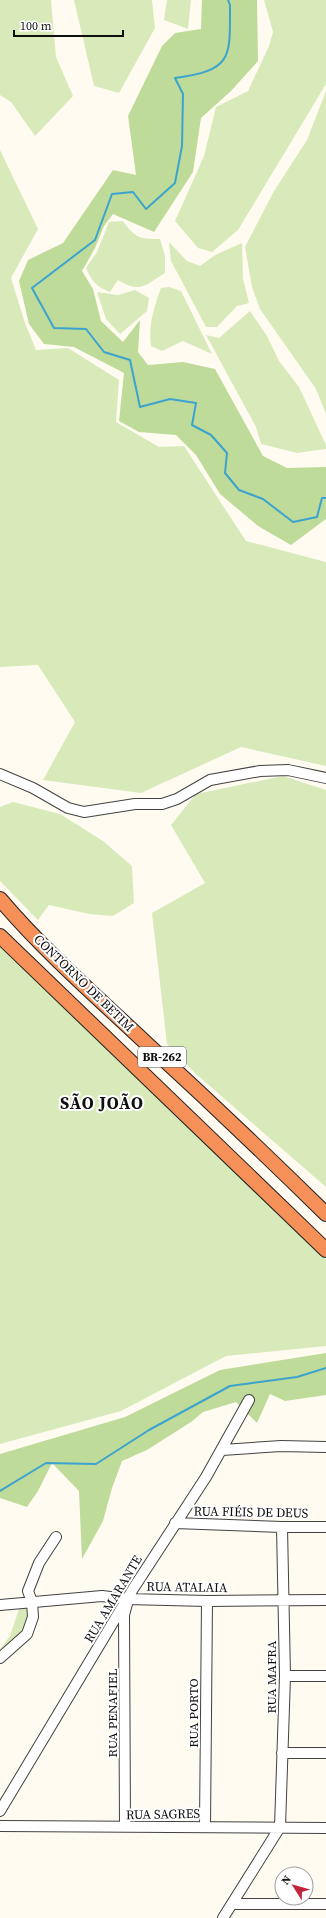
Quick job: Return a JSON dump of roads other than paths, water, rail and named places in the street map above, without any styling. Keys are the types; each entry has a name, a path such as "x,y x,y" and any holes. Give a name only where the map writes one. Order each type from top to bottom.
{"highway":[{"name":"CONTORNO DE BETIM","path":"0,899 14,916 93,994 222,1113 326,1214"},
{"name":"CONTORNO DE BETIM","path":"0,936 326,1250"}],"street":[{"path":"0,774 33,788 68,808 84,812 135,804 162,804 177,799 210,780 260,771 288,770 326,778"},
{"name":"RUA AMARANTE","path":"0,1812 128,1599 222,1450 249,1400"},
{"path":"222,1450 281,1446 326,1447"},
{"name":"RUA FIÉIS DE DEUS","path":"175,1523 326,1527"},
{"name":"RUA MAFRA","path":"280,1827 285,1676 282,1527"},
{"path":"0,1658 27,1634 33,1618 32,1602 28,1590 39,1563 56,1537"},
{"name":"RUA ATALAIA","path":"0,1606 102,1596 128,1599 207,1601 326,1600"},
{"name":"RUA PENAFIEL","path":"125,1827 124,1615 128,1599"},
{"name":"RUA PORTO","path":"205,1826 207,1601"},
{"path":"285,1676 326,1676"},
{"path":"282,1753 326,1753"},
{"name":"RUA SAGRES","path":"0,1826 205,1826 326,1828"},
{"path":"222,1918 280,1827"},
{"path":"232,1904 326,1904"}],"waterway":[{"path":"228,0 230,5 230,38 228,49 224,58 218,65 208,71 175,78 183,94 182,146 175,183 146,209 133,192 112,194 95,240 32,288 54,328 86,329 104,352 130,360 140,407 170,399 196,403 192,425 211,435 227,453 225,473 239,490 263,499 293,522 317,517 322,498 326,498"},
{"path":"0,1491 46,1463 96,1464 149,1430 230,1386 297,1377 326,1368"}],"district":[{"name":"SÃO JOÃO","path":"102,1103"}]}
